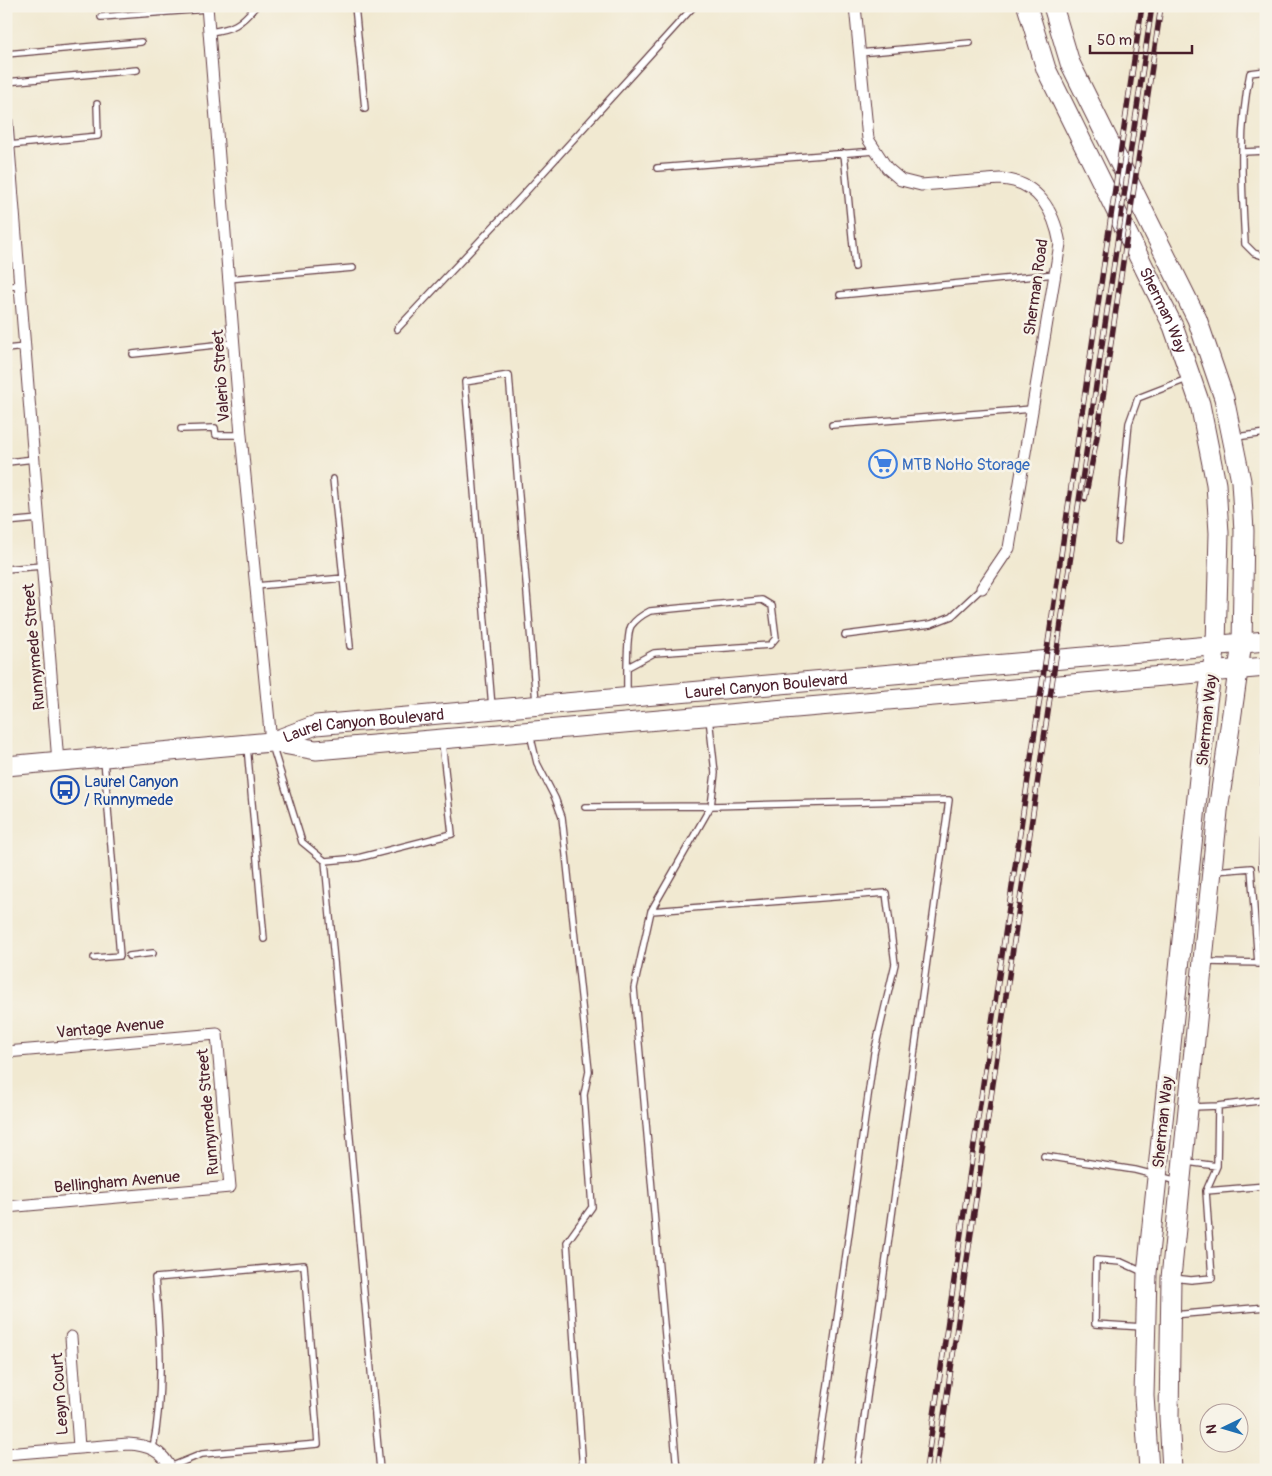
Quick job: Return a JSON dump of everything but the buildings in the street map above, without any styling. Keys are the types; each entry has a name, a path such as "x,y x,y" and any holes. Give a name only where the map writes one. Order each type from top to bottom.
{"main road":[{"name":"Sherman Way","path":"1027,6 1046,69 1095,172 1144,264 1173,326 1191,377 1209,442 1216,484 1219,542 1216,645 1211,672 1147,1274 1145,1415 1149,1470"},
{"name":"Sherman Way","path":"1053,6 1070,63 1196,319 1213,362 1234,437 1241,481 1244,531 1242,643 1212,871 1171,1278 1169,1417 1172,1470"},
{"name":"Laurel Canyon Boulevard","path":"271,742 316,725 493,711 1266,641"},
{"name":"Laurel Canyon Boulevard","path":"6,766 271,742 316,750 1110,679 1266,667"},
{"path":"627,699 630,723"},
{"path":"1180,959 1203,962"},
{"path":"1147,1274 1171,1278"},
{"path":"1145,1328 1169,1323"},
{"path":"1145,1415 1169,1417"}],"street":[{"name":"Sherman Road","path":"855,6 868,139 887,168 901,180 921,185 1000,179 1024,184 1038,195 1057,228 1060,244 1009,548 982,588"},
{"name":"Valerio Street","path":"207,7 240,435 271,742"},
{"name":"Runnymede Street","path":"6,111 9,145 11,226 20,286 58,762"},
{"name":"Runnymede Street","path":"217,1034 230,1187"},
{"name":"Vantage Avenue","path":"6,1052 217,1034"},
{"name":"Bellingham Avenue","path":"6,1206 230,1187"},
{"name":"Leayn Court","path":"71,1338 79,1447"},
{"path":"6,1454 128,1444 153,1448 164,1457 171,1468"}],"lane":[{"path":"209,32 230,29 242,22 256,6"},
{"path":"355,6 365,109"},
{"path":"397,329 522,196 694,6"},
{"path":"101,17 207,7"},
{"path":"6,54 141,42"},
{"path":"859,53 970,43"},
{"path":"6,82 138,70"},
{"path":"1266,72 1250,73 1246,88 1243,152 1245,244 1254,253 1266,256"},
{"path":"9,145 98,136 97,104"},
{"path":"657,168 875,151"},
{"path":"1243,152 1266,151"},
{"path":"844,153 855,267"},
{"path":"228,279 353,268"},
{"path":"840,295 1055,274"},
{"path":"6,287 20,286"},
{"path":"133,354 233,343"},
{"path":"6,349 25,347"},
{"path":"493,711 465,382 509,375 536,707"},
{"path":"1118,541 1129,423 1138,398 1191,377"},
{"path":"832,425 1032,409"},
{"path":"181,430 215,428 216,436 240,435"},
{"path":"1234,437 1266,433"},
{"path":"8,462 34,459"},
{"path":"333,479 350,646"},
{"path":"6,522 39,519"},
{"path":"6,569 42,566"},
{"path":"256,586 344,578"},
{"path":"845,634 931,624 952,616 982,588"},
{"path":"627,699 628,667 630,627 640,616 650,611 762,600 772,606 776,638 770,645 654,653 628,667"},
{"path":"677,1470 634,988 651,911 711,806 715,773 709,716"},
{"path":"530,732 536,763 555,798 562,817 589,1071 584,1095 592,1207 567,1242 583,1470"},
{"path":"1212,871 1264,867 1266,737"},
{"path":"271,742 302,842 325,861 358,858 452,834 442,739"},
{"path":"247,744 264,939"},
{"path":"94,958 120,956 103,757"},
{"path":"585,807 949,800 857,1470"},
{"path":"325,861 380,1470"},
{"path":"1251,868 1258,964"},
{"path":"651,911 886,893 895,964 874,1053 816,1470"},
{"path":"129,956 153,953"},
{"path":"1203,962 1266,963"},
{"path":"1188,1107 1218,1106 1266,1100"},
{"path":"1171,1278 1192,1280 1212,1278 1206,1191 1217,1166 1218,1106"},
{"path":"1044,1156 1135,1170 1180,1181"},
{"path":"1182,1161 1217,1166"},
{"path":"1206,1191 1266,1186"},
{"path":"1145,1328 1095,1324 1096,1260 1121,1262 1147,1274"},
{"path":"153,1448 156,1433 161,1344 155,1278 304,1265 318,1444 202,1454 171,1468"},
{"path":"1169,1323 1266,1307"}],"railway":[{"path":"926,1470 1142,6"},
{"path":"936,1470 1152,6"},
{"path":"1085,499 1097,437 1161,6"}],"place":[{"name":"MTB NoHo Storage","path":"883,464"},
{"name":"Laurel Canyon / Runnymede","path":"65,790"}]}
